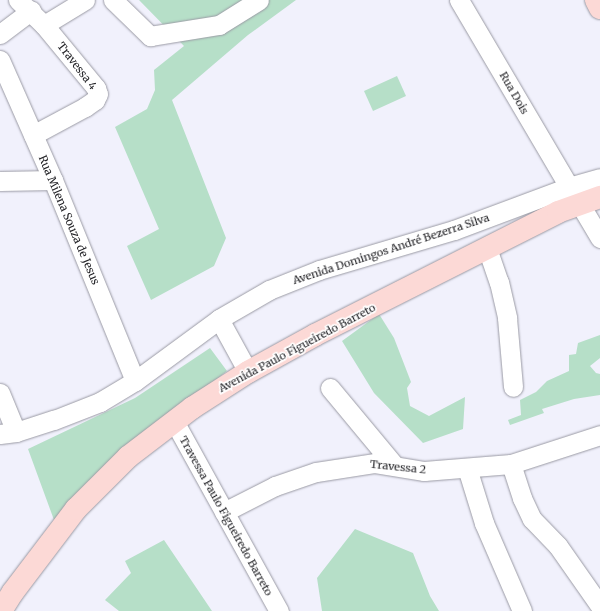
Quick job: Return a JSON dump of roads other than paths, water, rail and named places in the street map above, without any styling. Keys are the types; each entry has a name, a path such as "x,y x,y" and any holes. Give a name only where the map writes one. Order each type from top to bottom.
{"main road":[{"path":"598,1 600,8"},
{"name":"Avenida Paulo Figueiredo Barreto","path":"1,611 12,592 76,509 128,457 174,421 248,372 315,335 487,248 574,200 600,190"},
{"name":"Avenida Paulo Figueiredo Barreto","path":"574,200 600,197"}],"street":[{"path":"44,25 85,0"},
{"path":"113,0 150,36 219,25 259,0"},
{"name":"Rua Dois","path":"460,0 574,200 600,238"},
{"path":"0,34 24,5"},
{"name":"Travessa 4","path":"24,5 44,25 96,88 98,94 95,100 85,107 33,135"},
{"name":"Rua Milena Souza de Jesus","path":"0,60 53,180 135,381"},
{"name":"Avenida Domingos André Bezerra Silva","path":"8,433 82,410 100,402 135,381 219,319 269,290 304,276 454,230 574,200 600,178"},
{"path":"0,181 53,180"},
{"path":"487,248 499,282 507,318 513,387"},
{"path":"219,319 248,372"},
{"path":"330,388 394,465"},
{"path":"0,393 8,433"},
{"name":"Travessa Paulo Figueiredo Barreto","path":"174,421 279,611"},
{"name":"Travessa 2","path":"224,512 275,486 316,472 374,463 394,465 416,471 511,464 600,435"},
{"path":"511,464 522,498 532,519 558,546 600,606"},
{"path":"467,468 484,523 522,611"}]}
